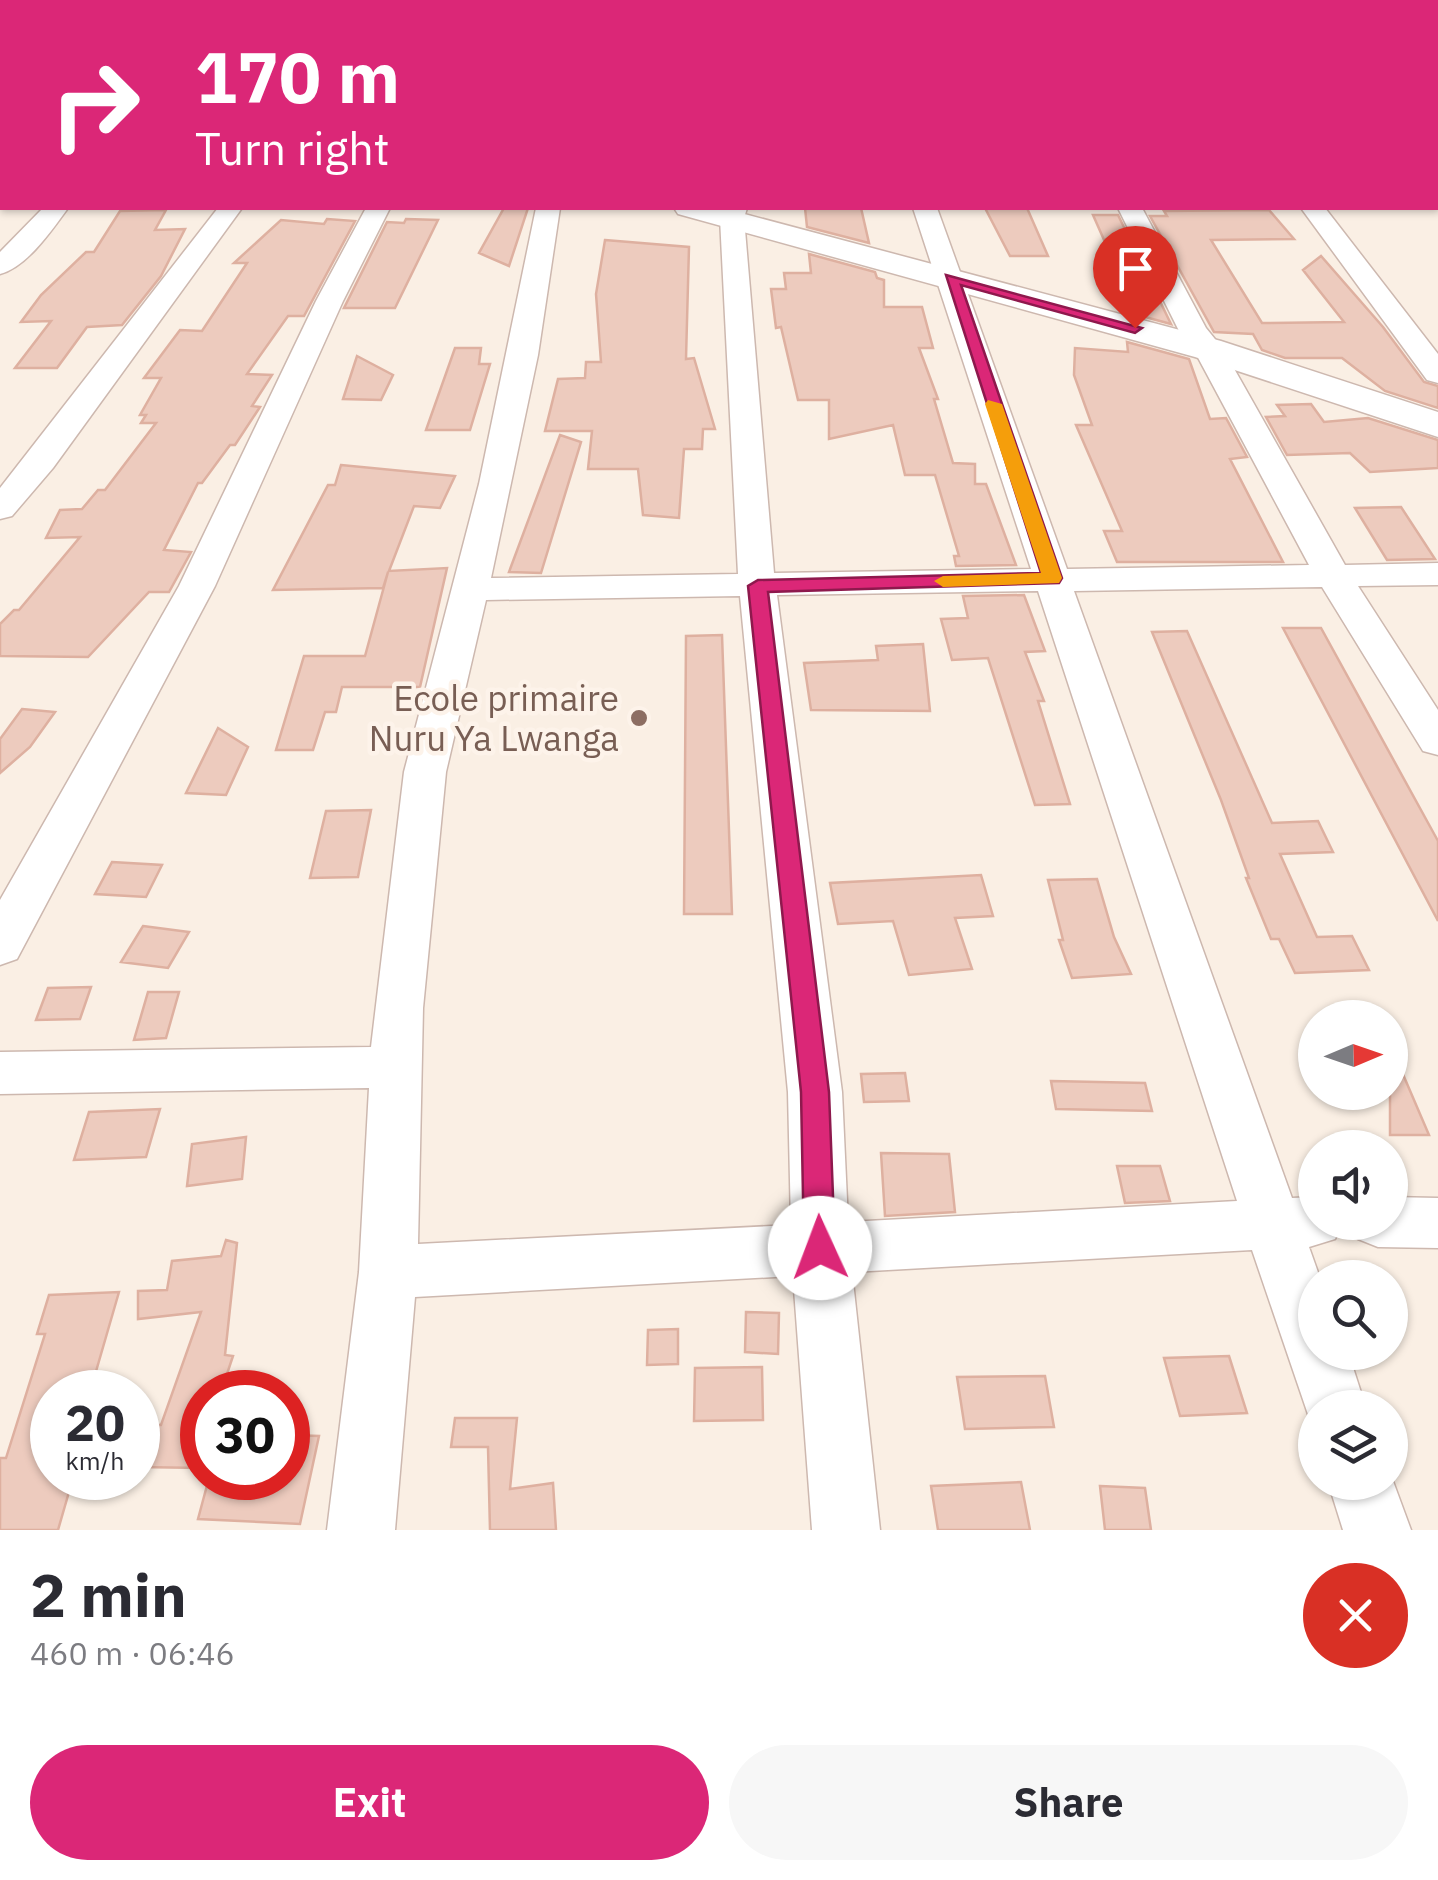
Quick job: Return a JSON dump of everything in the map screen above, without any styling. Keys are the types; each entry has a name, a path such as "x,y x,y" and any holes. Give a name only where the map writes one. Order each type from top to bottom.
{"street":[{"path":"0,266 54,210"},
{"path":"0,509 41,461 229,210"},
{"path":"0,948 97,761 194,592 321,316 377,210"},
{"path":"361,1530 388,1272 398,1008 425,772 515,394 548,210"},
{"path":"926,210 1052,578 1294,1222 1301,1260"},
{"path":"1131,210 1194,331 1208,348 1332,574 1438,742"},
{"path":"1315,210 1438,374"},
{"path":"846,1530 820,1248 815,1092 719,211 1208,348 1438,425"},
{"path":"468,590 1438,574"},
{"path":"0,1073 396,1066"},
{"path":"388,1272 1294,1222"},
{"path":"1408,1222 1438,1222"},
{"path":"1366,1500 1377,1530"}],"building":[{"path":"166,210 155,230 185,229 161,276 122,325 87,327 57,368 15,368 51,321 21,322 41,295 86,252 94,252 120,211"},
{"path":"503,210 527,210 509,266 479,253"},
{"path":"805,210 861,210 869,243 807,227"},
{"path":"986,210 1028,210 1048,256 1010,256"},
{"path":"1269,210 1294,239 1211,240 1262,323 1344,322 1303,270 1321,256 1383,327 1424,382 1438,386 1438,408 1385,391 1342,358 1285,358 1262,350 1253,334 1214,332 1150,216 1167,216 1164,211"},
{"path":"1093,215 1118,215 1171,324 1123,311 1120,276"},
{"path":"327,219 355,221 304,316 288,316 247,374 272,375 252,406 260,407 235,445 230,445 202,483 198,483 164,550 191,552 169,592 149,592 88,657 0,656 0,624 19,610 80,537 46,538 60,510 82,509 98,490 105,490 156,423 141,423 146,415 140,415 161,378 144,378 180,330 202,331 247,263 234,263 281,220 324,224"},
{"path":"406,219 438,220 395,308 344,308 387,222 404,223"},
{"path":"605,240 689,247 686,359 694,358 715,429 703,429 702,449 684,449 679,518 643,515 638,469 588,469 592,431 545,431 558,379 585,378 586,362 601,362 596,294"},
{"path":"809,254 875,272 877,278 884,280 884,307 922,307 933,348 919,348 938,399 934,399 953,463 975,464 975,484 986,484 1016,565 956,566 954,556 959,556 935,475 905,475 893,425 829,439 829,400 798,400 781,327 776,328 771,289 786,289 784,273 811,273"},
{"path":"1127,342 1189,359 1210,419 1226,418 1247,457 1230,459 1283,562 1117,562 1104,531 1122,531 1076,425 1092,425 1074,375 1075,348 1128,352"},
{"path":"455,348 481,348 479,364 490,364 470,430 426,430"},
{"path":"357,356 393,375 381,400 343,399"},
{"path":"1311,404 1324,422 1368,418 1438,440 1438,468 1370,472 1350,453 1287,455 1266,417 1285,416 1277,405"},
{"path":"560,435 581,442 541,573 509,572"},
{"path":"341,465 455,476 440,508 414,506 389,571 447,568 420,687 342,687 336,712 325,712 313,750 276,750 304,656 365,656 388,572 383,588 273,590 328,485 335,485"},
{"path":"1401,507 1435,559 1387,560 1355,508"},
{"path":"1024,595 1045,651 1025,652 1044,701 1038,701 1070,804 1035,805 988,658 952,660 941,619 968,618 963,596"},
{"path":"1283,628 1321,628 1438,841 1438,921"},
{"path":"1187,631 1272,823 1318,821 1333,852 1280,854 1317,937 1352,936 1369,970 1295,973 1279,939 1271,939 1221,800 1152,632"},
{"path":"722,635 732,914 684,914 686,636"},
{"path":"923,644 930,711 811,710 804,663 878,660 876,646"},
{"path":"22,709 55,712 30,747 0,773 0,739"},
{"path":"218,728 248,747 226,795 186,793"},
{"path":"371,810 358,877 310,878 326,811"},
{"path":"112,862 162,865 146,897 95,894"},
{"path":"981,875 993,916 955,918 972,969 909,975 893,921 838,924 830,883"},
{"path":"1097,879 1114,937 1131,974 1072,978 1059,940 1063,940 1048,880"},
{"path":"143,926 189,932 168,968 121,962"},
{"path":"91,987 80,1019 36,1020 48,988"},
{"path":"148,992 179,992 166,1038 134,1040"},
{"path":"905,1073 909,1101 864,1102 861,1074"},
{"path":"1051,1081 1145,1083 1152,1111 1056,1109"},
{"path":"1408,1086 1429,1135 1390,1130 1390,1110 1408,1110"},
{"path":"160,1109 146,1157 74,1160 89,1112"},
{"path":"246,1137 242,1179 187,1186 192,1144"},
{"path":"881,1153 949,1154 955,1212 885,1216"},
{"path":"1117,1166 1160,1166 1170,1201 1125,1203"},
{"path":"226,1240 237,1243 225,1355 233,1356 228,1370 180,1370 201,1312 138,1319 138,1291 167,1290 172,1261 221,1256"},
{"path":"119,1292 96,1370 34,1370 45,1334 37,1334 49,1295"},
{"path":"746,1312 779,1313 778,1354 745,1352"},
{"path":"678,1329 678,1364 647,1365 648,1330"},
{"path":"1229,1356 1247,1413 1180,1416 1164,1358"},
{"path":"762,1367 763,1420 694,1421 695,1368"},
{"path":"180,1371 180,1468 160,1467 161,1425"},
{"path":"1045,1376 1054,1427 965,1429 957,1377"},
{"path":"30,1382 30,1500 67,1500 58,1530 0,1530 0,1458 6,1458"},
{"path":"455,1418 517,1418 510,1489 553,1483 556,1530 490,1530 488,1447 451,1447"},
{"path":"310,1436 319,1436 310,1478"},
{"path":"1021,1482 1030,1530 938,1530 931,1486"},
{"path":"1100,1486 1145,1488 1151,1530 1105,1530"},
{"path":"203,1500 305,1500 300,1524 198,1519"}],"slow traffic":[{"path":"943,581 1052,578 994,404"}],"place":[{"name":"Ecole primaire Nuru Ya Lwanga","path":"639,718"}],"route":[{"path":"820,1248 815,1092 758,586 1052,578 951,278 1135,328"}]}
